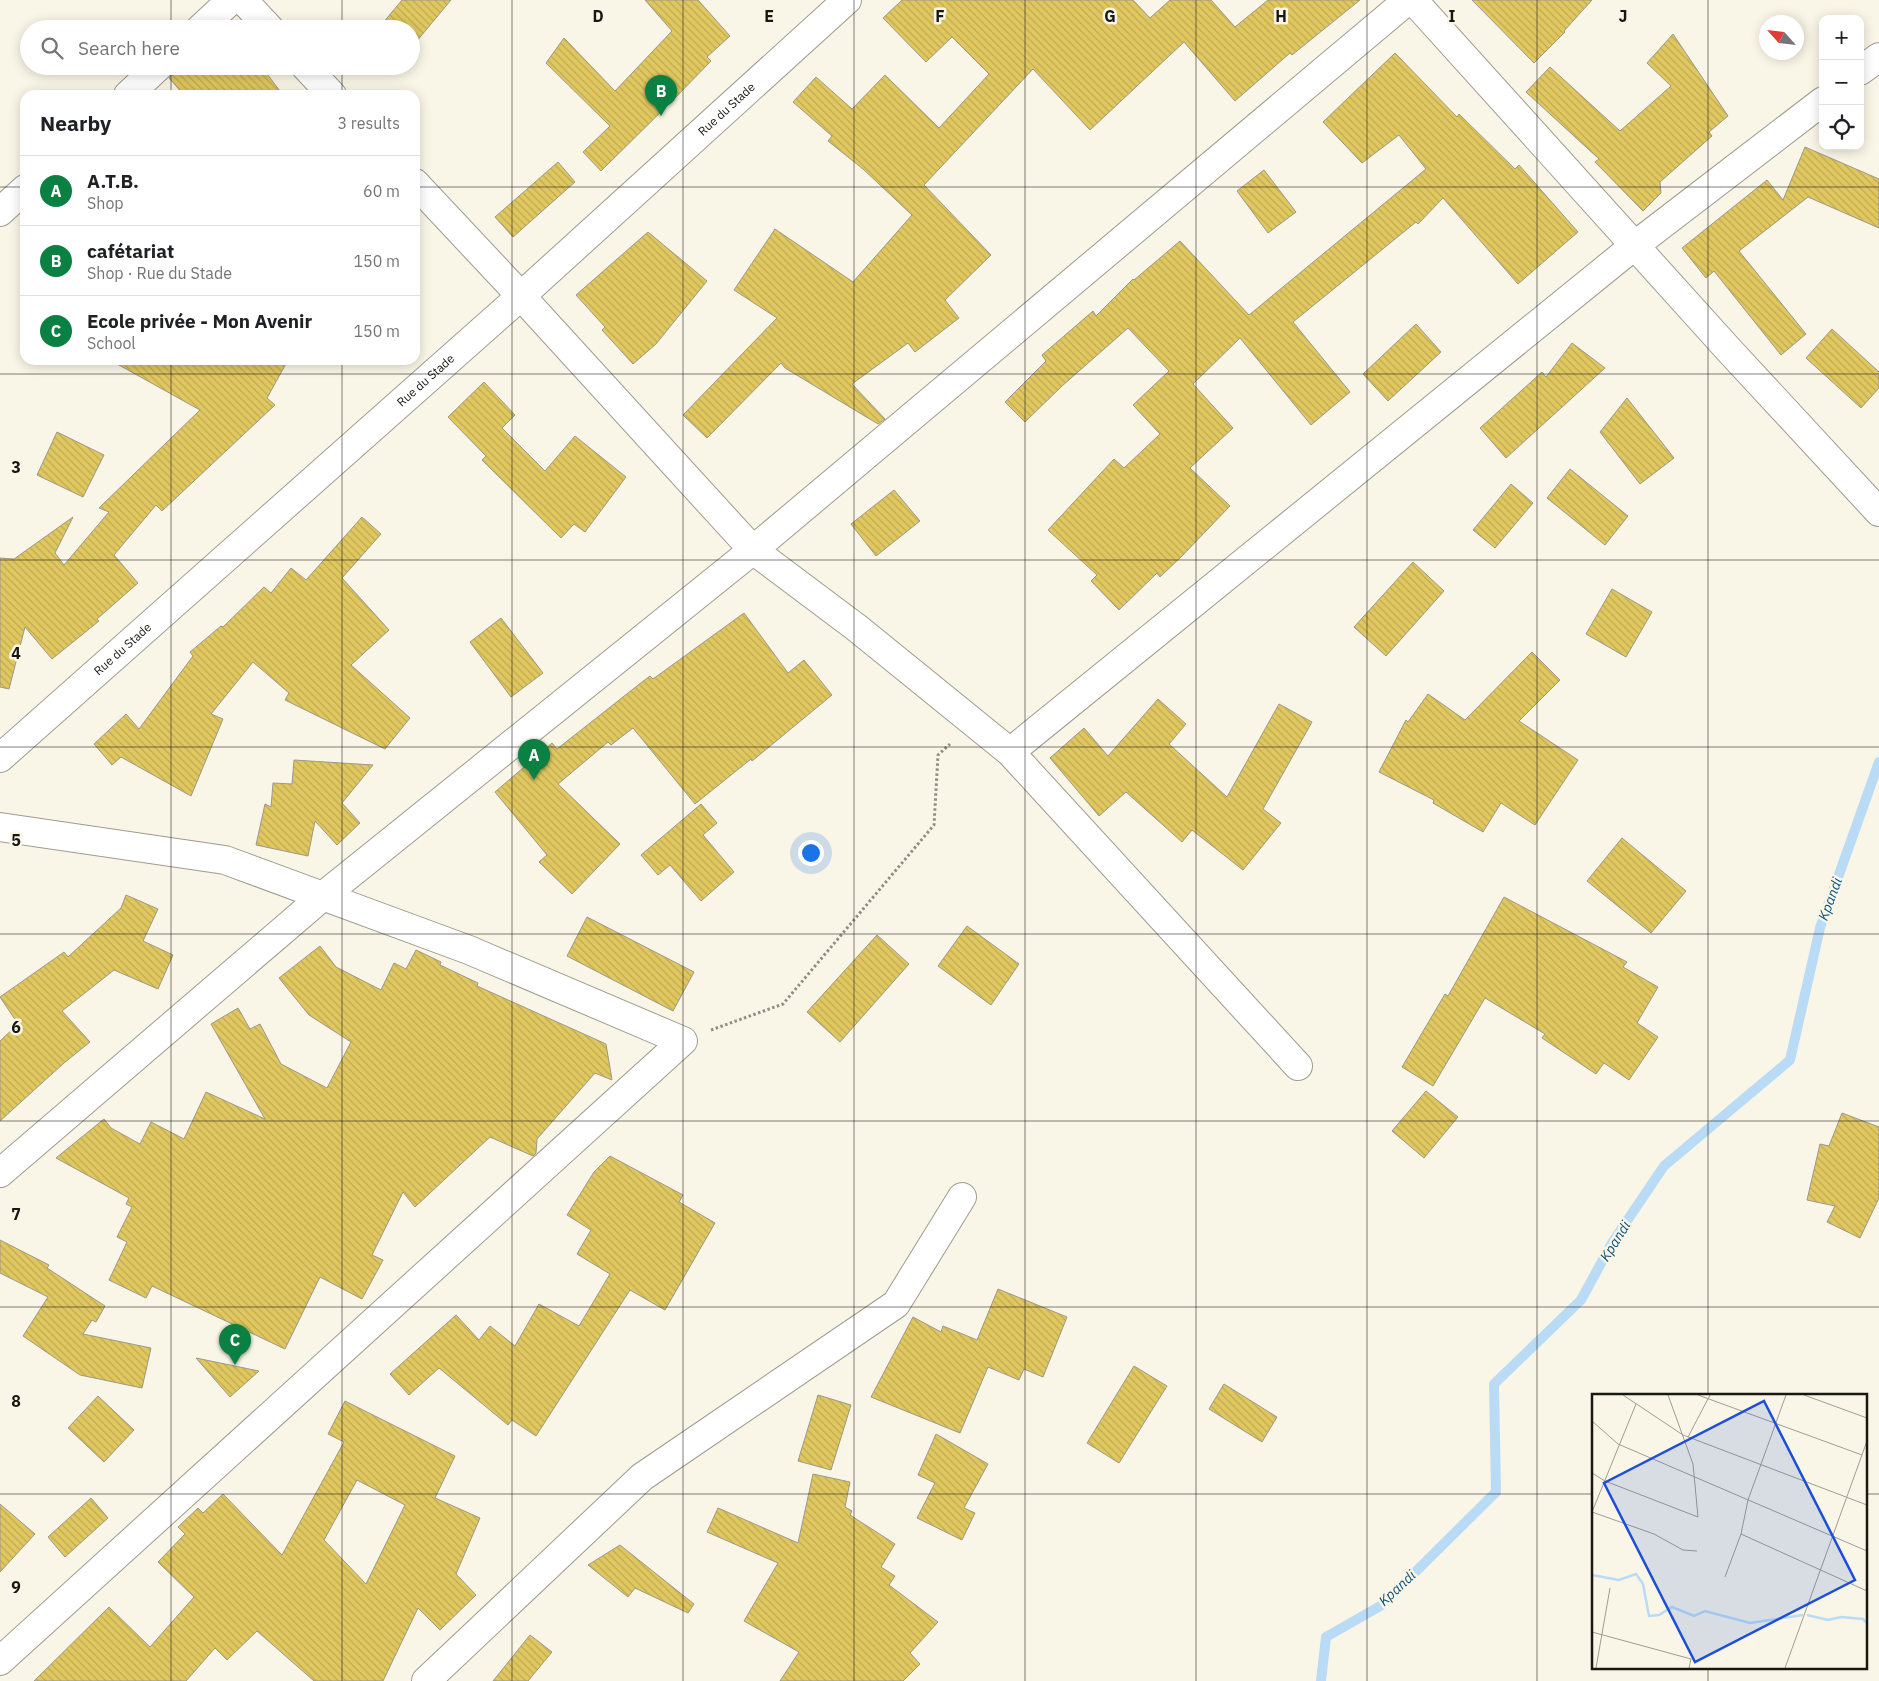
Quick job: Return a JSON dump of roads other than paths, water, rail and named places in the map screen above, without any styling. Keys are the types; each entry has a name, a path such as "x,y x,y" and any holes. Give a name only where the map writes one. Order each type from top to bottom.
{"street":[{"path":"210,20 231,0"},
{"path":"243,0 262,20"},
{"name":"Rue du Stade","path":"0,758 521,296 847,0"},
{"path":"0,1173 323,896 754,550 1408,0"},
{"path":"1413,0 1634,246 1879,512"},
{"path":"1864,69 1879,57"},
{"path":"133,90 149,75"},
{"path":"313,75 327,90"},
{"path":"1010,752 1634,246 1819,103"},
{"path":"420,188 754,550 857,628 1010,752 1298,1066"},
{"path":"0,212 20,194"},
{"path":"0,827 225,860 469,950 683,1041 0,1661"},
{"path":"426,1681 642,1477 896,1304 962,1197"},
{"path":"0,1675 5,1681"}],"waterway":[{"name":"Kpandi","path":"1321,1681 1326,1637 1382,1605 1496,1492 1494,1384 1581,1300 1612,1243 1664,1166 1790,1060 1820,928 1879,762"}],"place":[{"name":"cafétariat","path":"661,116"},
{"name":"A.T.B.","path":"534,780"},
{"name":"Ecole privée - Mon Avenir","path":"235,1365"}]}
